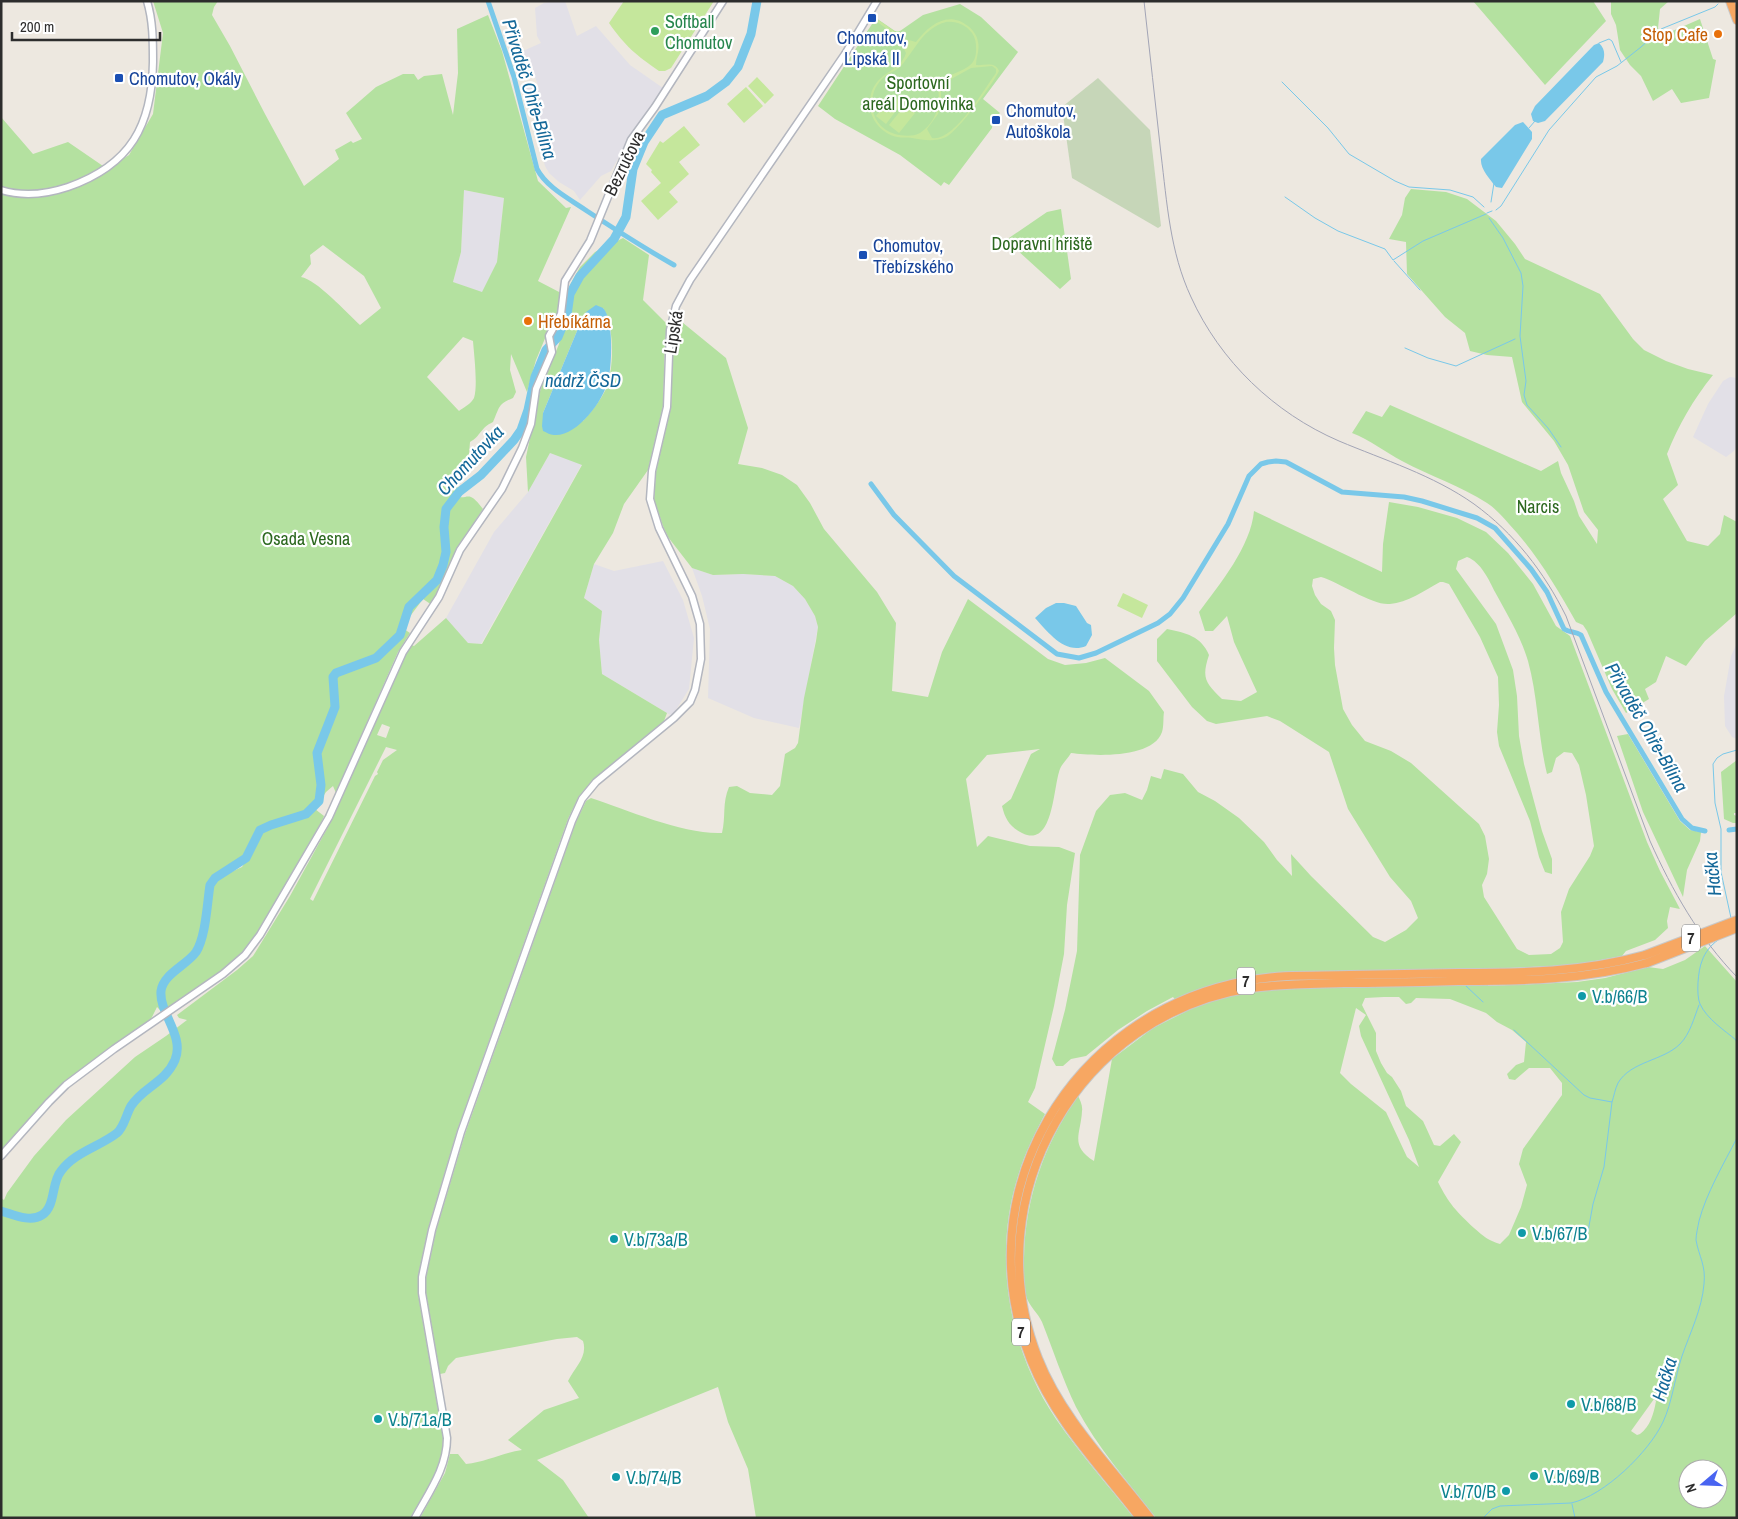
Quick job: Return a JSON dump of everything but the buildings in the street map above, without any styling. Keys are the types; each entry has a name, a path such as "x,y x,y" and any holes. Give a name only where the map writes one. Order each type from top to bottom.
{"highway":[{"path":"1730,1 1737,20"},
{"name":"7","path":"1646,959 1737,920"},
{"name":"7","path":"1140,1518 1073,1434 1049,1398 1030,1359 1016,1312 1011,1269 1011,1236 1017,1200 1030,1156 1079,1075 1108,1045 1137,1024 1179,1000 1248,980 1291,976 1492,977 1575,969 1646,959 1737,928"},
{"name":"7","path":"1053,1119 1037,1160 1024,1202 1019,1238 1019,1269 1024,1311 1038,1357 1062,1405 1085,1437 1150,1518"}],"street":[{"path":"1,190 34,194 58,190 97,173 124,154 136,138 145,120 150,100 153,76 153,35 147,1"},
{"name":"Bezručova","path":"1,1156 66,1085 114,1049 223,974 245,955 260,935 297,874 339,796 403,652 439,597 460,550 502,489 522,448 531,424 536,389 552,352 549,336 561,314 565,281 590,241 631,140 655,107 723,1"},
{"name":"Lipská","path":"415,1518 441,1471 446,1454 447,1438 422,1293 422,1277 432,1230 461,1132 567,835 582,799 596,782 674,718 690,702 695,690 701,659 700,624 692,596 659,528 650,499 652,471 667,407 669,343 676,306 690,280 846,54 877,1"}],"shaded area":[{"path":"565,1 577,36 596,26 630,65 663,88 611,171 601,176 580,200 574,191 559,182 549,173 545,166 526,88 538,85 535,77 528,70 523,51 541,43 537,36 535,8 544,3"},
{"path":"464,190 504,198 497,262 482,293 453,282 461,252"},
{"path":"1730,377 1737,378 1737,446 1726,457 1693,437 1708,404 1723,381"},
{"path":"550,453 582,464 481,644 468,643 446,618 494,532 528,492"},
{"path":"663,561 683,600 694,638 689,689 672,716 602,674 599,640 602,611 584,598 594,564 614,571"},
{"path":"692,568 713,575 775,576 793,586 805,599 815,616 818,627 799,728 754,718 708,698 710,629 702,596"},
{"path":"1737,643 1737,739 1732,737 1725,726 1724,696 1731,656"}],"green space":[{"name":"Osada Vesna","path":"153,1 218,1 212,15 304,186 339,159 335,150 351,141 353,143 362,139 346,113 376,87 403,74 414,74 418,80 424,76 442,74 453,115 458,73 457,29 488,15 502,51 538,181 566,208 571,207 538,281 561,293 559,314 546,336 536,360 527,392 511,354 510,370 516,392 513,398 500,407 493,422 470,442 468,467 453,496 471,497 483,509 457,549 432,605 423,599 411,615 404,613 404,629 410,633 398,652 336,793 333,786 326,792 315,809 324,816 322,821 251,944 219,974 163,1013 157,1007 150,1021 65,1084 1,1152 1,192 10,195 35,197 59,193 129,155 153,114 163,33","holes":["464,190 504,198 497,262 482,292 453,282 461,252","323,245 364,276 381,308 360,325 323,290 301,277 311,264 310,255","463,337 473,341 476,386 474,398 469,404 459,411 427,377","250,854 242,867 218,878 215,876"]},
{"name":"Softball Chomutov","path":"624,1 714,1 671,68 659,71 631,50 609,23"},
{"path":"1473,1 1593,1 1606,21 1545,85"},
{"path":"1611,1 1669,1 1660,9 1658,28 1661,36 1700,19 1713,59 1716,60 1709,98 1681,103 1672,89 1653,101 1641,76 1630,65 1620,50 1616,25 1611,14"},
{"name":"Sportovní areál Domovinka","path":"960,4 981,17 1018,52 983,99 1000,113 993,120 992,128 949,185 944,182 941,186 900,155 835,119 818,106 876,18 895,31 900,31 923,15"},
{"path":"870,14 905,39 916,42 927,30 939,22 953,19 961,21 972,29 977,37 979,48 976,65 992,65 999,71 983,96 958,126 946,137 938,140 929,140 897,137 885,132 876,123 870,106 872,91 881,78 903,60 906,53 898,37 869,16","holes":["946,22 960,24 972,33 975,38 976,55 969,66 953,74 940,84 937,110 931,123 924,130 908,136 895,134 880,125 875,118 872,102 873,94 884,77 901,66 925,34","992,66 996,69 996,73 968,113 950,132 941,137 932,138 927,129 938,114 941,103 941,89 944,83 971,68"]},
{"path":"757,77 774,95 765,104 748,86"},
{"path":"1098,78 1150,130 1161,226 1158,228 1072,178 1062,107"},
{"path":"746,87 763,106 744,123 727,104"},
{"path":"892,95 902,103 886,124 876,116"},
{"path":"905,105 915,113 899,133 889,125"},
{"path":"1,117 33,154 68,142 103,166 79,179 54,188 28,191 1,187"},
{"path":"684,126 700,145 679,162 689,174 669,192 678,202 658,220 641,201 661,183 646,164 660,141 663,143"},
{"name":"Narcis","path":"1411,189 1446,192 1467,199 1496,221 1525,259 1600,294 1633,339 1644,350 1688,369 1713,375 1687,413 1667,454 1678,485 1663,499 1687,541 1708,546 1720,534 1724,515 1737,522 1737,613 1705,641 1686,666 1666,656 1656,682 1645,689 1649,699 1626,713 1612,689 1587,631 1583,625 1576,622 1537,559 1499,513 1477,497 1423,472 1352,433 1366,411 1382,417 1390,405 1541,471 1558,461 1579,516 1597,544 1598,530 1584,512 1568,465 1554,441 1522,402 1512,357 1487,355 1470,351 1465,333 1445,317 1407,274 1406,242 1389,239 1402,215 1405,198"},
{"name":"Dopravní hřiště","path":"1061,209 1071,279 1060,289 1006,240 1047,212"},
{"path":"623,238 649,255 643,300 667,324 663,406 648,470 624,504 613,533 594,564 584,598 602,611 599,640 602,674 667,713 664,721 593,780 579,796 568,819 457,1131 428,1229 418,1277 418,1294 443,1438 437,1470 410,1518 1,1518 1,1198 4,1200 34,1156 66,1120 135,1057 187,1020 179,1018 177,1015 253,956 290,896 328,827 409,644 414,646 446,618 468,643 482,644 582,465 550,453 528,492 526,457 540,391 559,344 570,285 580,267 595,252","holes":["603,308 610,326 612,348 611,371 604,393 583,421 543,413 582,319","382,724 390,727 386,738 377,735","386,747 397,750 383,760 377,772 378,774 375,776 313,901 310,899"]},
{"path":"677,318 726,358 748,428 738,464 762,468 782,475 797,485 810,503 824,529 877,592 896,623 892,691 928,697 942,652 968,599 1048,659 1065,665 1086,663 1105,658 1149,691 1164,712 1162,732 1156,741 1147,747 1121,754 1093,755 1071,753 1060,769 1046,825 1033,836 1018,831 1011,825 1006,819 1002,806 1011,799 1031,754 1040,749 987,755 966,779 977,847 988,836 1030,846 1059,847 1075,853 1067,905 1064,954 1035,1088 1028,1102 1045,1114 1024,1158 1011,1204 1006,1268 1009,1300 1016,1332 1026,1362 1040,1391 1065,1432 1134,1518 756,1518 748,1469 728,1422 718,1387 537,1460 563,1480 589,1518 420,1518 445,1473 450,1454 458,1454 466,1464 522,1450 508,1440 544,1410 579,1398 568,1381 584,1352 583,1341 577,1337 456,1358 448,1366 445,1373 440,1374 426,1293 426,1278 436,1231 465,1134 576,822 586,801 591,798 656,821 691,830 722,833 729,787 737,786 750,793 772,795 780,786 785,754 795,748 798,743 804,698 818,627 815,616 805,599 793,586 775,576 713,575 692,568 668,537 654,499 656,472 671,407 673,343"},
{"path":"1389,502 1418,507 1457,518 1486,532 1508,553 1533,584 1556,626 1570,636 1647,842 1680,909 1670,907 1667,921 1668,928 1655,940 1626,951 1622,956 1574,965 1488,969 1488,986 1577,982 1605,978 1648,967 1663,969 1685,960 1705,946 1737,982 1737,1518 1156,1518 1113,1464 1084,1422 1067,1386 1042,1322 1026,1296 1024,1287 1025,1236 1028,1215 1039,1173 1055,1133 1078,1096 1082,1109 1079,1144 1081,1150 1094,1161 1112,1059 1153,1028 1185,1012 1173,997 1118,1030 1086,1056 1071,1059 1063,1066 1056,1066 1052,1059 1065,1010 1077,951 1080,855 1096,811 1110,795 1125,793 1142,800 1151,776 1161,779 1164,769 1183,774 1198,792 1215,801 1239,818 1264,842 1292,876 1291,854 1373,937 1385,942 1406,930 1418,918 1411,901 1390,877 1348,809 1329,752 1280,721 1267,716 1216,724 1207,721 1192,707 1157,661 1157,639 1167,629 1180,632 1197,639 1206,649 1209,655 1205,670 1206,680 1222,699 1241,701 1257,692 1234,642 1227,616 1213,631 1205,631 1199,612 1225,577 1241,551 1252,524 1254,511 1382,572 1383,544","holes":["1467,557 1472,559 1484,572 1522,643 1531,675 1547,774 1552,772 1556,758 1564,752 1572,753 1579,765 1586,795 1594,846 1590,856 1569,889 1561,912 1563,942 1560,948 1551,954 1529,955 1517,949 1484,897 1482,885 1487,874 1489,859 1485,836 1479,824 1411,763 1391,751 1365,741 1352,725 1343,709 1335,665 1335,620 1331,611 1321,604 1312,586 1313,579 1321,577 1365,598 1383,604 1390,604 1409,599 1440,582 1449,584 1480,637 1498,677 1499,705 1497,732 1499,746 1530,821 1539,857 1545,872 1552,874 1552,859 1542,831 1524,764 1519,736 1517,696 1513,670 1496,624 1456,569 1458,561","1399,997 1406,1004 1411,1003 1416,998 1450,999 1486,1013 1526,1042 1524,1062 1516,1065 1507,1074 1509,1079 1515,1080 1529,1068 1550,1068 1562,1083 1562,1095 1523,1149 1519,1164 1527,1185 1521,1207 1509,1235 1500,1244 1486,1238 1462,1217 1453,1207 1438,1182 1461,1142 1454,1134 1440,1146 1434,1145 1423,1121 1406,1106 1401,1091 1381,1063 1376,1051 1376,1033 1362,1005 1365,998","1356,1008 1366,1015 1359,1026 1361,1036 1409,1140 1419,1167 1407,1157 1386,1112 1340,1073","1654,1399 1656,1401 1654,1410 1646,1428 1637,1435 1631,1431"]},
{"path":"1123,593 1148,605 1142,618 1117,606"},
{"path":"1628,734 1680,821 1690,830 1701,832 1700,841 1687,870 1683,897 1643,812 1617,736"},
{"path":"1737,760 1737,813 1734,813 1734,815 1737,816 1737,823 1733,823 1724,819 1721,772"}],"water":[{"path":"1599,43 1604,52 1603,62 1545,121 1538,123 1533,121 1531,114 1535,106 1594,45"},
{"path":"1523,122 1532,132 1532,139 1502,188 1496,187 1484,170 1481,159 1515,125"},
{"name":"nádrž ČSD","path":"596,305 603,308 609,322 611,343 608,381 601,398 580,424 563,434 551,435 543,431 543,413 582,319 586,312"},
{"path":"1056,603 1076,606 1087,623 1091,625 1092,635 1086,646 1078,648 1064,645 1051,635 1035,618 1046,608"}],"waterway":[{"name":"Přivaděč Ohře-Bílina","path":"488,1 514,77 537,169 541,176 566,197 674,265"},
{"name":"Chomutovka","path":"1,1211 27,1218 42,1215 52,1200 58,1176 67,1164 80,1154 117,1133 131,1106 171,1068 175,1060 177,1042 161,999 161,991 166,980 196,952 204,929 210,885 215,878 246,858 260,830 306,814 319,801 321,785 317,753 335,707 333,677 336,673 376,658 400,635 409,607 437,580 446,552 444,527 446,509 459,492 481,475 521,430 528,410 535,377 546,350 558,337 567,315 570,294 580,276 614,239 626,217 633,169 644,142 662,115 707,96 726,82 738,67 751,34 757,1"},
{"path":"1496,210 1501,206 1549,130 1596,77 1617,66 1661,29 1715,7 1718,4"},
{"path":"1599,43 1609,39 1612,41 1621,62"},
{"path":"1282,82 1328,128 1349,154 1409,187 1450,190 1473,197 1484,207"},
{"path":"1529,128 1535,121"},
{"path":"1491,202 1494,183"},
{"path":"1285,197 1338,231 1385,249 1393,260 1423,241 1486,214"},
{"path":"1487,213 1492,211"},
{"path":"1489,218 1503,238 1521,273 1523,286 1520,336 1526,381 1524,395 1527,405 1548,428 1561,447"},
{"path":"1394,261 1420,290"},
{"path":"1405,348 1428,358 1456,366 1515,339"},
{"name":"Přivaděč Ohře-Bílina","path":"871,484 894,515 954,576 1057,654 1079,658 1096,653 1158,623 1170,614 1183,598 1228,524 1249,476 1261,464 1276,461 1286,462 1342,492 1404,497 1477,518 1495,528 1531,569 1547,592 1564,629 1581,635 1606,692 1682,819 1692,828 1705,831"},
{"name":"Hačka","path":"1731,918 1721,872 1721,829 1715,803 1713,764 1723,754 1737,750"},
{"name":"Přivaděč Ohře-Bílina","path":"1729,830 1737,829"},
{"name":"Hačka","path":"1718,940 1711,946 1703,958 1699,970 1698,995 1700,1004 1707,1015 1736,1040 1737,1044"},
{"path":"1466,986 1483,1002"},
{"path":"1514,1030 1584,1095 1612,1102 1618,1083 1631,1070 1673,1050 1680,1044 1689,1031 1699,1005"},
{"name":"Hačka","path":"1737,1073 1737,1088"},
{"path":"1587,1237 1593,1204 1604,1167 1612,1102"},
{"name":"Hačka","path":"1483,1518 1492,1509 1500,1506 1571,1503 1584,1499 1597,1492 1624,1471 1656,1434 1669,1407 1682,1356 1703,1293 1704,1272 1696,1240 1699,1221 1711,1189 1737,1138"},
{"path":"1572,1504 1575,1518"}],"railway":[{"path":"1144,1 1170,227 1184,280 1203,320 1217,343 1233,363 1271,400 1293,416 1339,441 1425,476 1458,494 1489,515 1527,554 1548,584 1566,616 1658,859 1677,895 1699,930 1710,946 1737,977"}],"place":[{"name":"Chomutov, Lipská II","path":"872,18"},
{"name":"Softball Chomutov","path":"655,31"},
{"name":"Stop Cafe","path":"1718,34"},
{"name":"Chomutov, Okály","path":"119,78"},
{"name":"Chomutov, Autoškola","path":"996,120"},
{"name":"Chomutov, Třebízského","path":"863,255"},
{"name":"Hřebíkárna","path":"528,321"},
{"name":"V.b/66/B","path":"1582,996"},
{"name":"V.b/67/B","path":"1522,1233"},
{"name":"V.b/73a/B","path":"614,1239"},
{"name":"V.b/68/B","path":"1571,1404"},
{"name":"V.b/71a/B","path":"378,1419"},
{"name":"V.b/69/B","path":"1534,1476"},
{"name":"V.b/74/B","path":"616,1477"},
{"name":"V.b/70/B","path":"1506,1491"}]}
